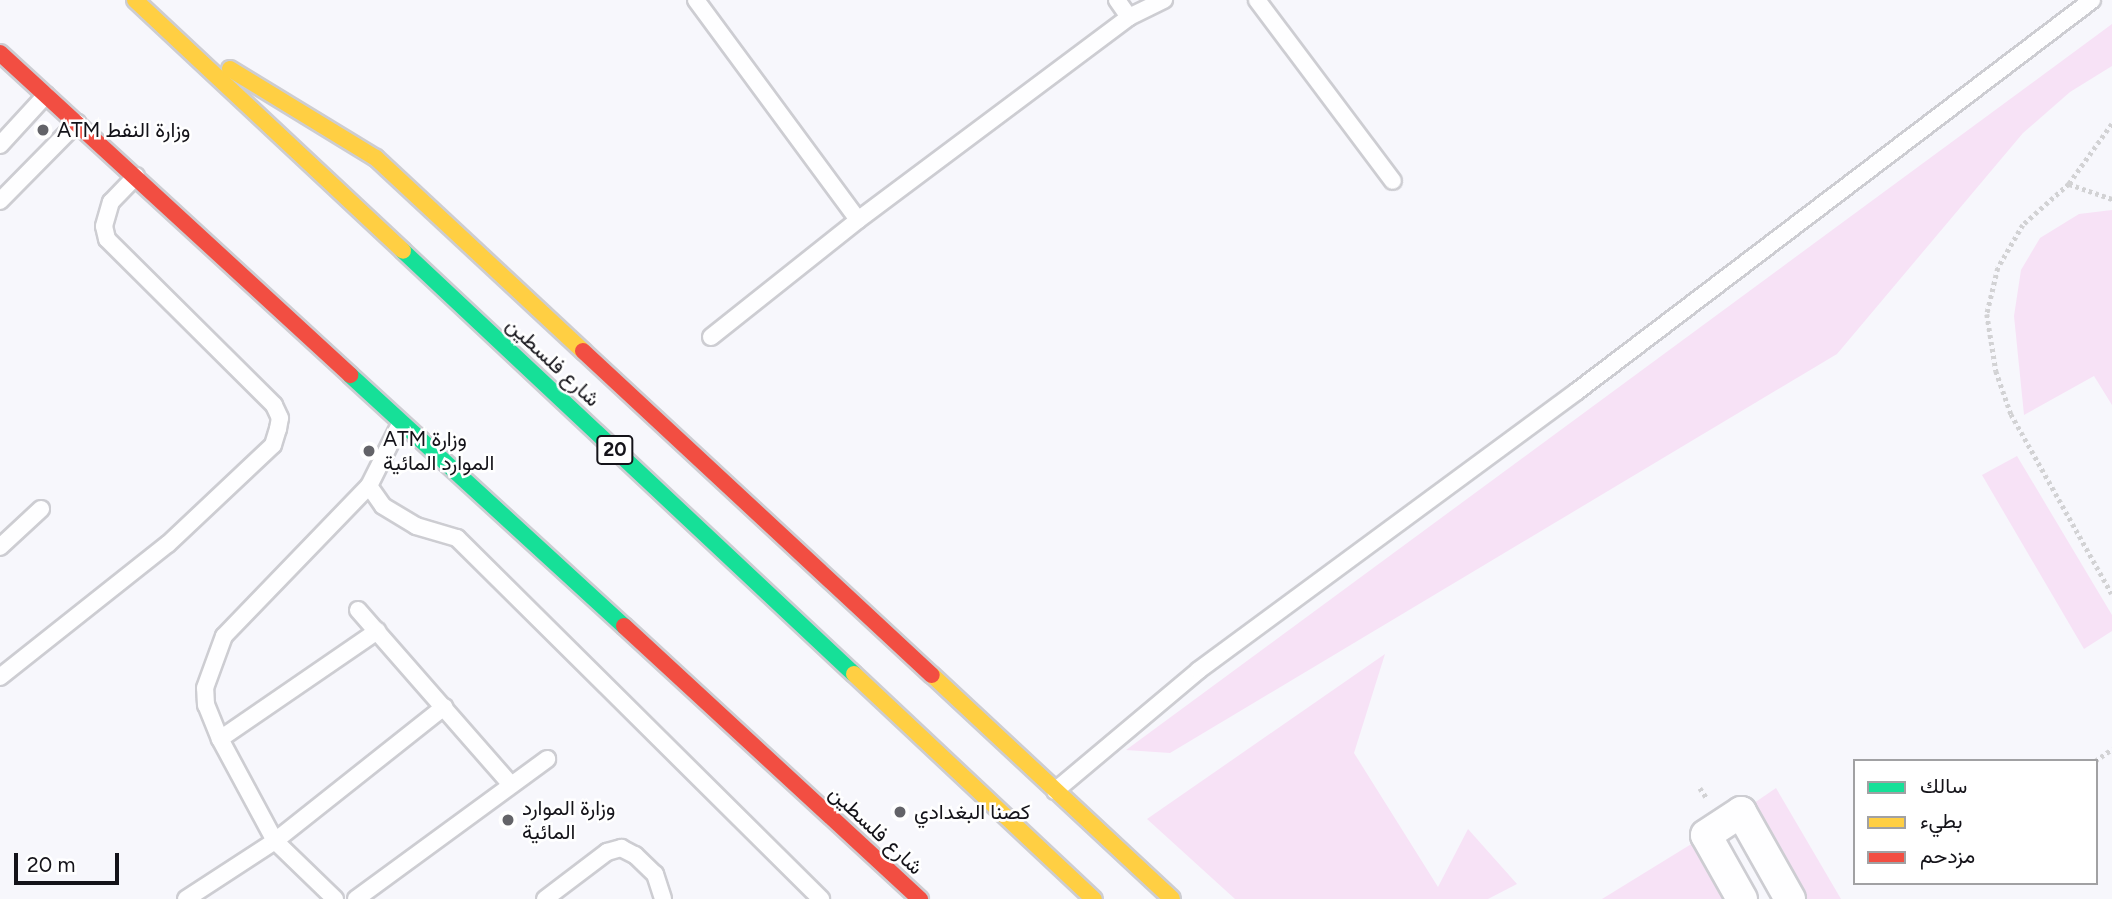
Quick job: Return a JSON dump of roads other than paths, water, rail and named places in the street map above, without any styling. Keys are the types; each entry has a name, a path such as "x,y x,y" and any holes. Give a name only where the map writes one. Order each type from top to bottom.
{"main road":[{"name":"شارع فلسطين","path":"135,0 1094,899"},
{"path":"184,46 284,99 376,158 1172,899"},
{"name":"شارع فلسطين","path":"0,53 920,899"}],"street":[{"path":"1742,899 1706,835 1741,812 1790,899"}],"lane":[{"path":"696,0 858,220"},
{"path":"1117,0 1129,17"},
{"path":"711,337 858,220 1129,17 1164,0"},
{"path":"1257,0 1393,181"},
{"path":"1055,791 1199,670 1576,392 2092,0"},
{"path":"0,145 46,95"},
{"path":"0,201 77,123"},
{"path":"0,677 168,544 273,445 278,429 280,418 274,405 107,239 104,226 111,202 136,176"},
{"path":"335,899 275,841 220,739 205,688 224,636 369,486 401,422"},
{"path":"369,486 383,506 416,526 457,538 821,899"},
{"path":"0,547 41,509"},
{"path":"358,610 511,785"},
{"path":"220,739 377,631"},
{"path":"186,899 275,841 444,707"},
{"path":"356,899 547,759"},
{"path":"545,899 607,852 621,848 635,855 654,874 663,899"}],"place":[{"name":"ATM وزارة النفط","path":"43,130"},
{"name":"ATM وزارة الموارد المائية","path":"369,451"},
{"name":"كصنا البغدادي","path":"900,812"},
{"name":"وزارة الموارد المائية","path":"508,820"}]}
